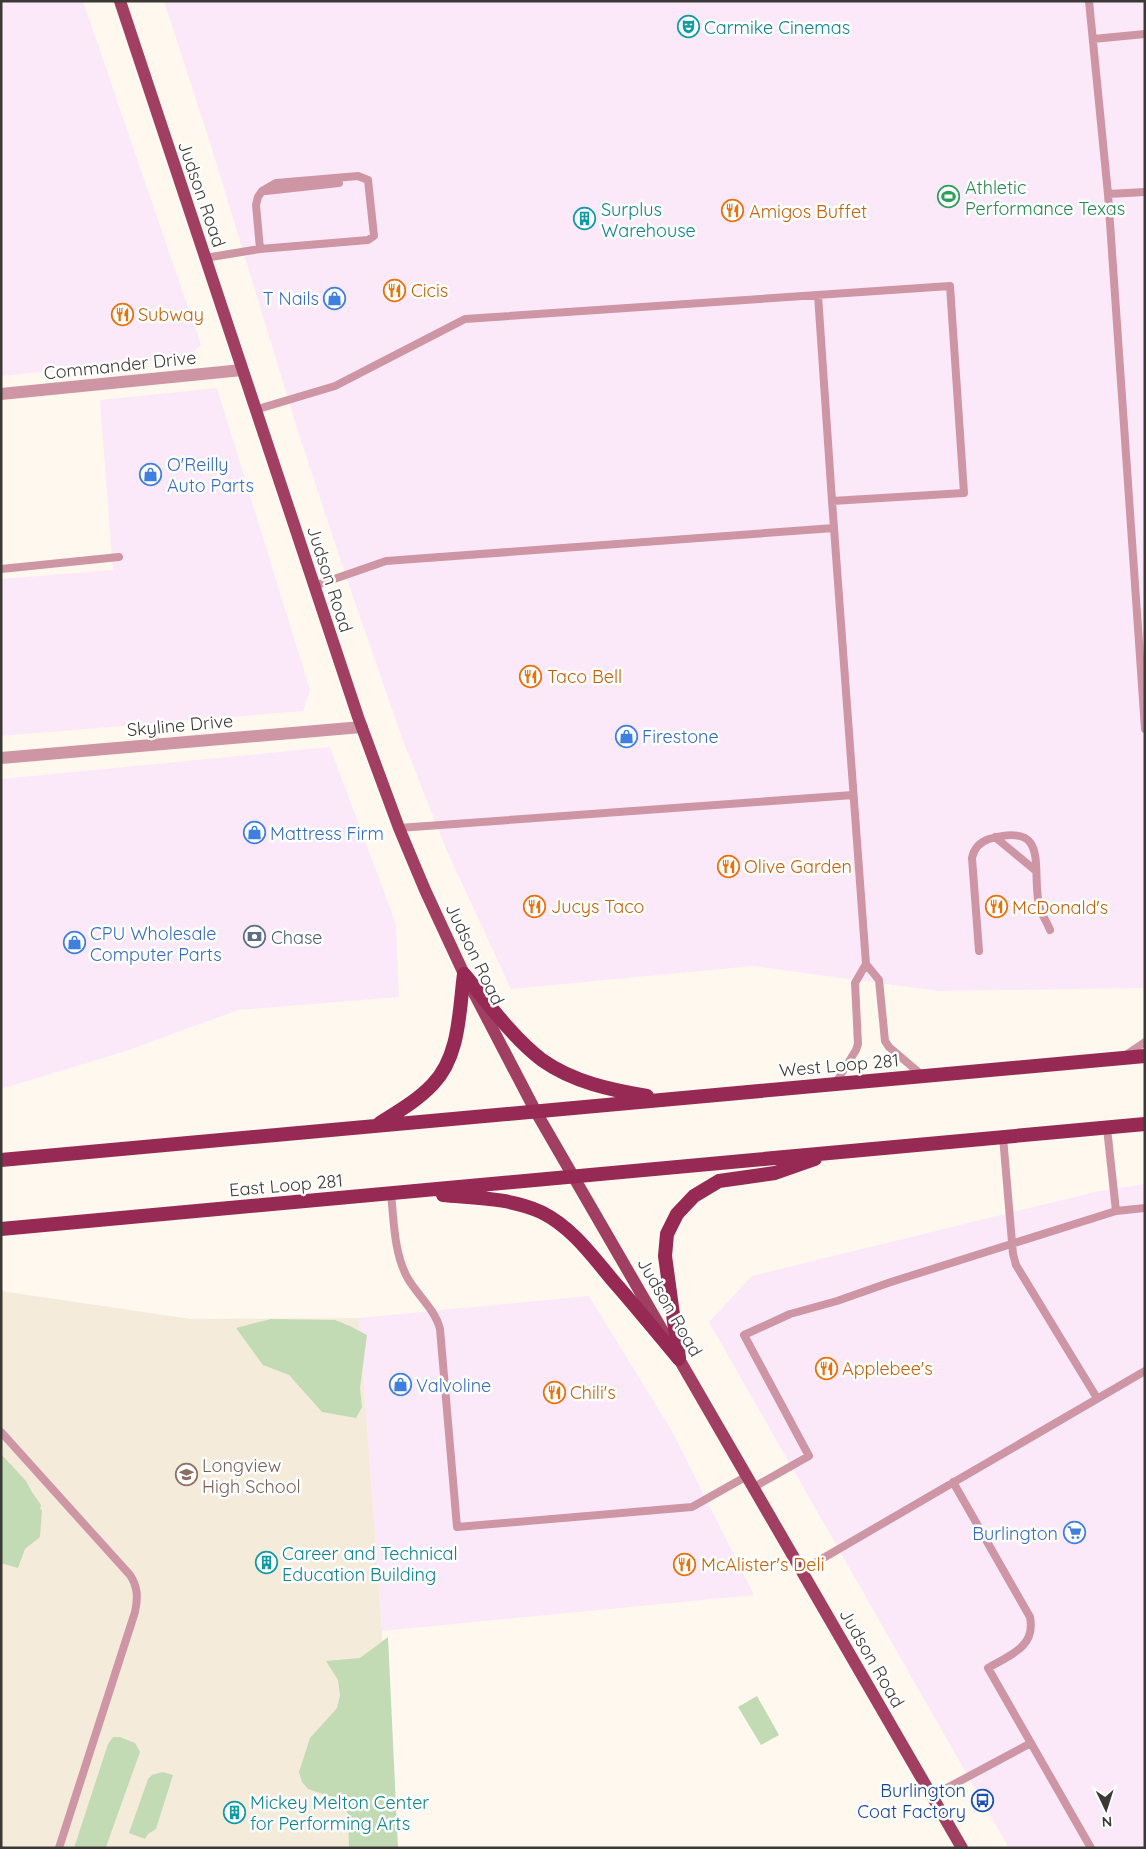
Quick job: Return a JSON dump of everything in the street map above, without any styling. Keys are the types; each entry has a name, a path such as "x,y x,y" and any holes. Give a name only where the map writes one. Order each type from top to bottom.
{"highway":[{"path":"464,974 529,1048 555,1068 569,1076 605,1088 665,1100"},
{"path":"377,1125 425,1092 443,1071 457,1034 464,974"},
{"name":"West Loop 281","path":"536,1112 1145,1056"},
{"path":"1,1160 536,1112"},
{"path":"1128,1126 1145,1119"},
{"path":"574,1177 1145,1124"},
{"path":"680,1359 665,1256 668,1234 677,1214 684,1205 702,1190 720,1181 775,1173 835,1152"},
{"path":"1,1164 16,1159"},
{"name":"East Loop 281","path":"1,1230 574,1177"},
{"path":"415,1192 508,1202 531,1208 549,1217 586,1248 680,1359"}],"main road":[{"name":"Judson Road","path":"120,1 362,727 399,828 464,974 536,1112 962,1848"}],"street":[{"name":"Commander Drive","path":"1,394 242,370"},
{"name":"Skyline Drive","path":"1,758 362,727"}],"lane":[{"path":"1089,1 1108,194 1145,730"},
{"path":"1093,39 1145,34"},
{"path":"205,258 260,250 368,240 374,236 368,180 262,191 256,205 260,250"},
{"path":"1108,194 1145,192"},
{"path":"255,410 335,386 465,319 950,286 964,493 832,502"},
{"path":"818,295 866,964 856,983 858,1044 835,1084"},
{"path":"314,586 386,560 834,528"},
{"path":"1,569 119,557"},
{"path":"399,828 853,795"},
{"path":"979,951 972,858 980,843 995,837 1017,834 1028,840 1033,847 1039,906 1050,930"},
{"path":"995,837 1036,871"},
{"path":"866,964 879,980 883,1036 885,1041 889,1047 924,1076"},
{"path":"1120,1058 1145,1042"},
{"path":"1107,1128 1116,1212"},
{"path":"1003,1137 1014,1260 1097,1398"},
{"path":"391,1194 397,1248 401,1264 413,1288 435,1314 440,1329 457,1527 692,1506 809,1456 744,1335 790,1314 1116,1212 1145,1208"},
{"path":"802,1571 1145,1371"},
{"path":"1,1432 130,1575 135,1583 137,1592 135,1612 59,1848"},
{"path":"954,1482 1030,1616 1030,1634 1022,1648 988,1668 1091,1848"},
{"path":"932,1796 1031,1743"}],"shaded area":[{"path":"1,1 83,1 201,345 186,358 1,376"},
{"path":"164,1 1145,1 1145,988 939,991 752,966 511,989 447,851 401,735 297,428 211,146"},
{"path":"217,388 310,690 303,711 1,736 1,579 113,570 100,400"},
{"path":"330,747 396,924 399,997 238,1010 129,1050 1,1089 1,779"},
{"path":"1145,1184 1145,1848 1009,1848 709,1322 752,1276 1095,1192"},
{"name":"Longview High School","path":"1,1291 191,1319 359,1318 382,1631 388,1848 1,1848"},
{"path":"589,1296 673,1433 754,1595 382,1631 359,1318"}],"green space":[{"path":"271,1319 335,1320 367,1335 360,1388 362,1407 356,1418 322,1412 289,1375 263,1365 236,1328"},
{"path":"1,1454 26,1481 41,1505 40,1509 42,1510 40,1537 25,1549 18,1568 1,1563"},
{"path":"388,1637 398,1848 349,1848 348,1814 341,1800 308,1789 302,1782 299,1772 310,1738 337,1708 340,1695 338,1680 326,1661 360,1658"},
{"path":"757,1696 779,1735 761,1745 738,1707"},
{"path":"113,1737 120,1737 135,1743 140,1752 106,1847 74,1848 108,1744"},
{"path":"162,1772 173,1775 156,1829 148,1834 145,1839 129,1833 148,1779 152,1775"}],"place":[{"name":"Carmike Cinemas","path":"688,27"},
{"name":"Athletic Performance Texas","path":"949,197"},
{"name":"Amigos Buffet","path":"733,211"},
{"name":"Surplus Warehouse","path":"585,219"},
{"name":"Cicis","path":"395,290"},
{"name":"T Nails","path":"335,298"},
{"name":"Subway","path":"122,314"},
{"name":"O'Reilly Auto Parts","path":"151,474"},
{"name":"Taco Bell","path":"531,676"},
{"name":"Firestone","path":"626,736"},
{"name":"Mattress Firm","path":"254,833"},
{"name":"Olive Garden","path":"728,866"},
{"name":"Jucys Taco","path":"535,906"},
{"name":"McDonald's","path":"996,907"},
{"name":"Chase","path":"255,937"},
{"name":"CPU Wholesale Computer Parts","path":"74,943"},
{"name":"Applebee's","path":"826,1368"},
{"name":"Valvoline","path":"400,1385"},
{"name":"Chili's","path":"554,1392"},
{"name":"Longview High School","path":"186,1475"},
{"name":"Burlington","path":"1074,1533"},
{"name":"Career and Technical Education Building","path":"266,1563"},
{"name":"McAlister's Deli","path":"685,1564"},
{"name":"Burlington Coat Factory","path":"982,1800"},
{"name":"Mickey Melton Center for Performing Arts","path":"234,1812"}]}
